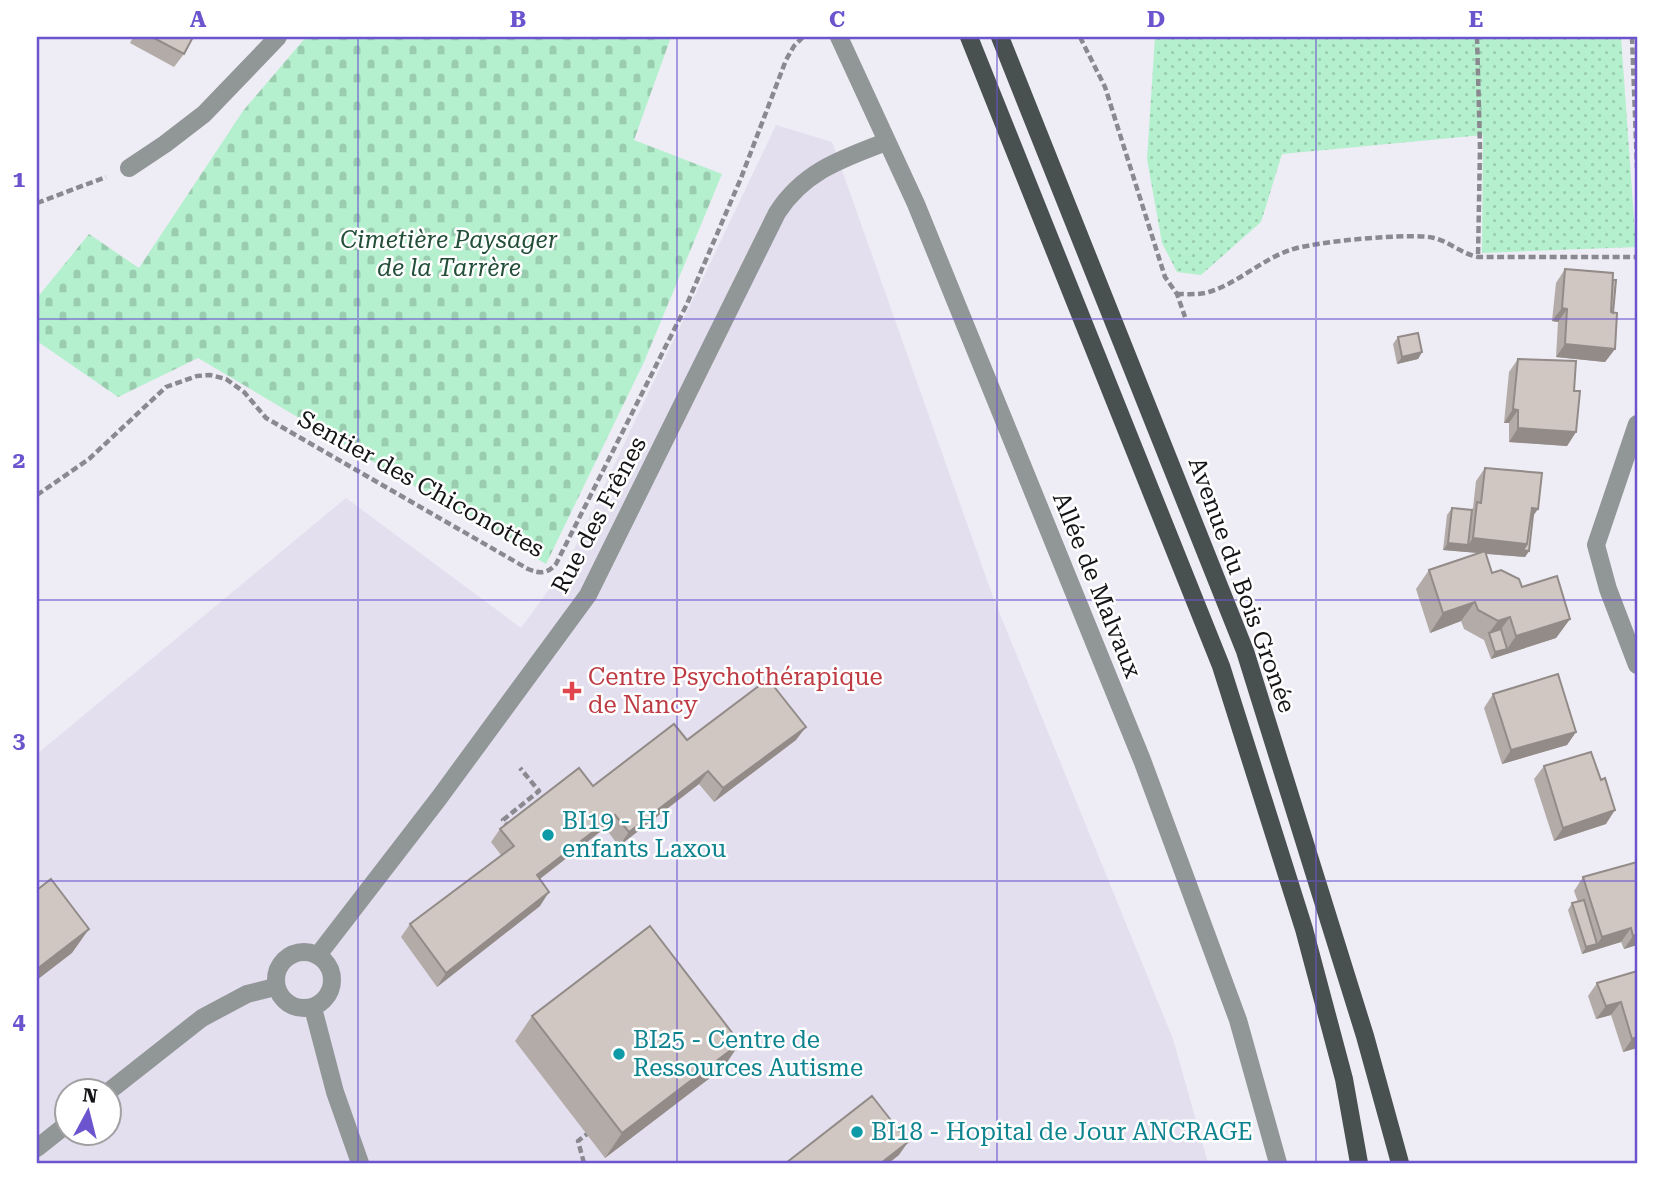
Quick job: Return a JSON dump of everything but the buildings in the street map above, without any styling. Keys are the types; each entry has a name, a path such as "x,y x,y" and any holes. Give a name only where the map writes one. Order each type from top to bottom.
{"main road":[{"name":"Avenue du Bois Gronée","path":"969,37 1221,666 1304,929 1344,1079 1359,1163"},
{"name":"Avenue du Bois Gronée","path":"1000,37 1245,652 1365,1036 1400,1163"}],"street":[{"path":"129,167 204,114 278,37"},
{"name":"Allée de Malvaux","path":"839,37 916,204 1142,760 1238,1020 1278,1163"},
{"name":"Rue des Frênes","path":"318,955 439,798 588,595 788,196 801,183 824,170 886,142"},
{"path":"1637,424 1629,475 1596,545 1608,589 1637,664"},
{"path":"302,951 318,955 329,967 333,982 327,998 313,1007 298,1009 284,1001 275,987 276,971 286,957 302,951"},
{"path":"122,1081 202,1018 247,994 275,987"},
{"path":"313,1007 335,1091 360,1163"},
{"path":"37,1148 52,1136"}],"path":[{"name":"Sentier des Chiconottes","path":"37,495 89,459 166,387 197,376 210,375 226,379 244,392 260,413 278,425 528,569 541,573 549,572 562,553 687,304 741,178 786,60 803,37"},
{"path":"1080,37 1105,87 1165,277 1177,294 1185,317"},
{"path":"1478,37 1478,257"},
{"path":"1632,37 1637,168"},
{"path":"37,203 129,167"},
{"path":"1177,294 1206,294 1274,257 1311,244 1413,236 1432,237 1470,256 1478,257 1637,257"},
{"path":"510,829 503,820 539,791 520,768"},
{"path":"584,1163 578,1141 587,1134"}],"shaded area":[{"name":"Centre Psychothérapique de Nancy","path":"776,125 832,142 993,597 1173,1039 1208,1163 37,1163 37,754 346,498 521,628 566,566"}],"green space":[{"name":"Cimetière Paysager de la Tarrère","path":"306,37 671,37 634,140 722,174 644,362 546,564 198,358 118,397 37,341 37,298 89,234 139,268 243,111"},
{"path":"1155,37 1621,37 1636,247 1482,253 1483,135 1282,154 1261,222 1201,275 1177,272 1162,243 1147,159"}],"place":[{"name":"Centre Psychothérapique de Nancy","path":"572,691"},
{"name":"BI19 - HJ enfants Laxou","path":"548,835"},
{"name":"BI25 - Centre de Ressources Autisme","path":"619,1054"},
{"name":"BI18 - Hopital de Jour ANCRAGE","path":"857,1132"}]}
